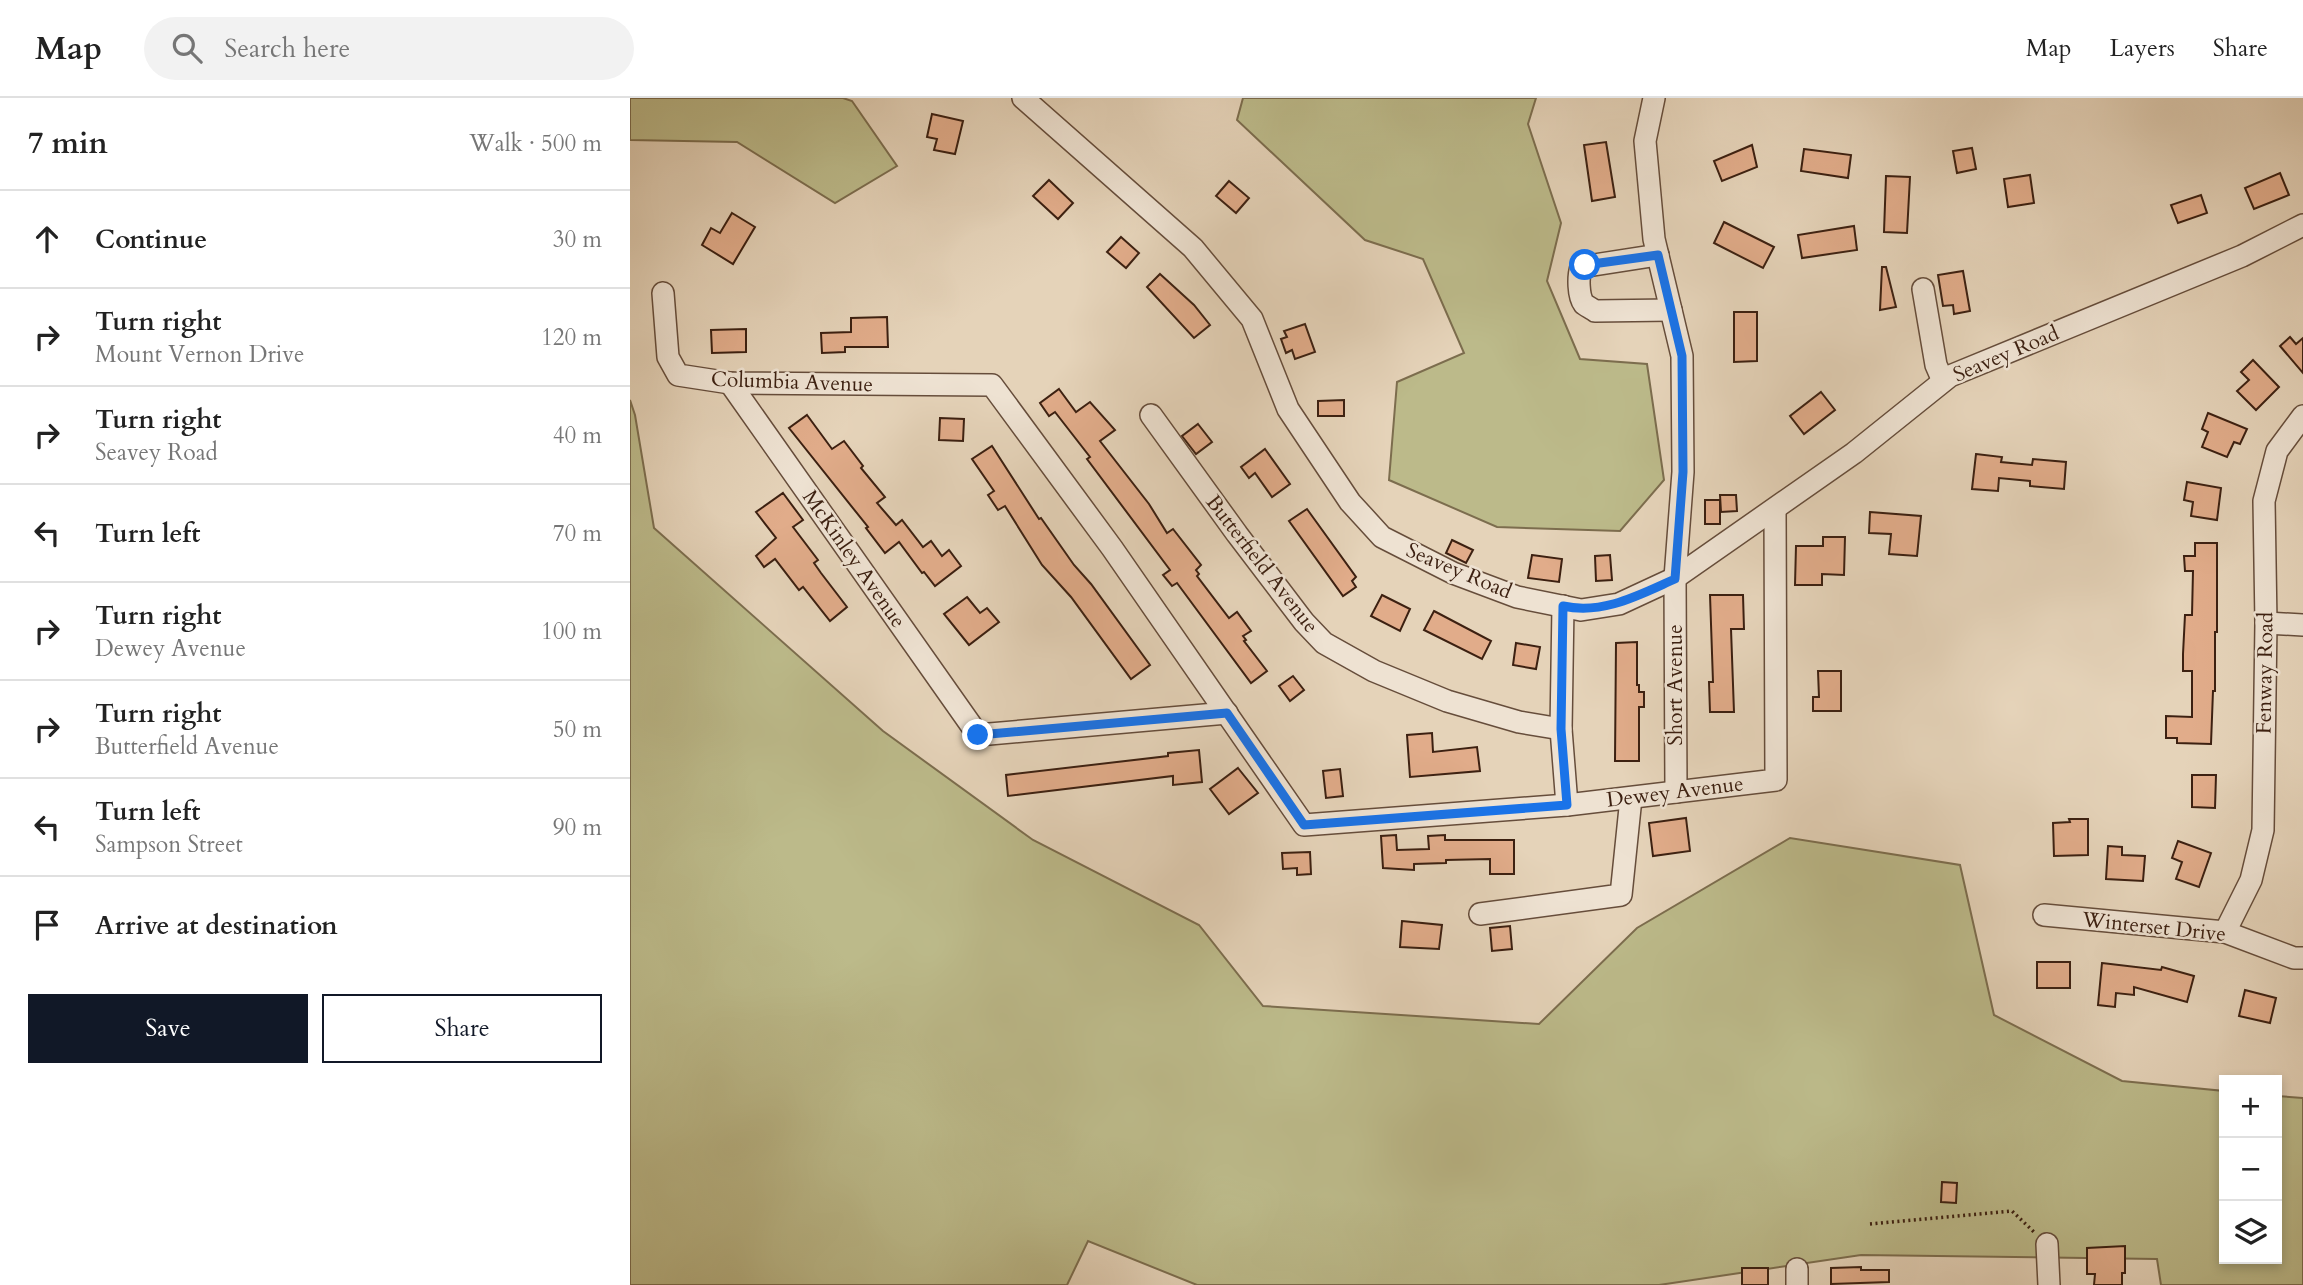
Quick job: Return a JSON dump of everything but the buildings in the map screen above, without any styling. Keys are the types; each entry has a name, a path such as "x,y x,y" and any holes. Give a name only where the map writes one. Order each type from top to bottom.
{"street":[{"name":"Seavey Road","path":"1023,98 1193,247 1252,319 1288,409 1350,502 1382,537 1453,573 1517,597 1581,610 1619,604 1675,579 1854,453 1950,376 2242,256 2303,225"},
{"name":"Short Avenue","path":"1654,98 1645,141 1654,239 1682,356 1683,472 1675,579 1676,792"},
{"path":"1658,255 1581,267 1581,297 1585,304 1595,311 1671,310"},
{"path":"1923,289 1936,365 1943,381"},
{"name":"Columbia Avenue","path":"663,293 668,357 678,375 730,383 992,386 1112,548 1227,713"},
{"name":"McKinley Avenue","path":"730,383 978,735 1227,713"},
{"name":"Butterfield Avenue","path":"1151,415 1237,534 1304,622 1324,643 1374,671 1447,701 1519,722 1561,729"},
{"name":"Fenway Road","path":"2225,932 2251,880 2263,830 2266,623 2264,501 2277,451 2303,416"},
{"name":"Dewey Avenue","path":"1227,713 1304,825 1567,805 1776,780 1775,509"},
{"path":"1563,606 1561,729 1567,805"},
{"path":"2266,623 2303,625"},
{"path":"1480,914 1621,895 1631,798"},
{"name":"Winterset Drive","path":"2044,915 2225,932 2294,958 2303,958"},
{"path":"2048,1244 2049,1285"}],"path":[{"path":"1870,1224 2012,1211 2048,1244"}],"shaded area":[{"path":"630,98 843,98 852,101 897,166 835,203 737,142 630,140"},
{"path":"1243,98 1536,98 1528,124 1561,223 1547,281 1580,359 1647,364 1664,480 1620,531 1497,527 1389,480 1397,382 1464,353 1423,259 1365,240 1237,120"},
{"path":"630,400 635,415 654,528 883,731 1033,840 1199,925 1263,1006 1539,1024 1637,928 1790,838 1960,865 1994,1015 2122,1081 2219,1091 2219,1264 2282,1264 2282,1096 2303,1098 2303,1285 2161,1285 2157,1259 1861,1255 1659,1285 1197,1285 1088,1241 1067,1285 630,1285"}],"route":[{"path":"978,735 1227,713 1304,825 1567,805 1561,729 1563,606 1581,610 1619,604 1675,579 1683,472 1682,356 1658,255 1585,265"}]}
